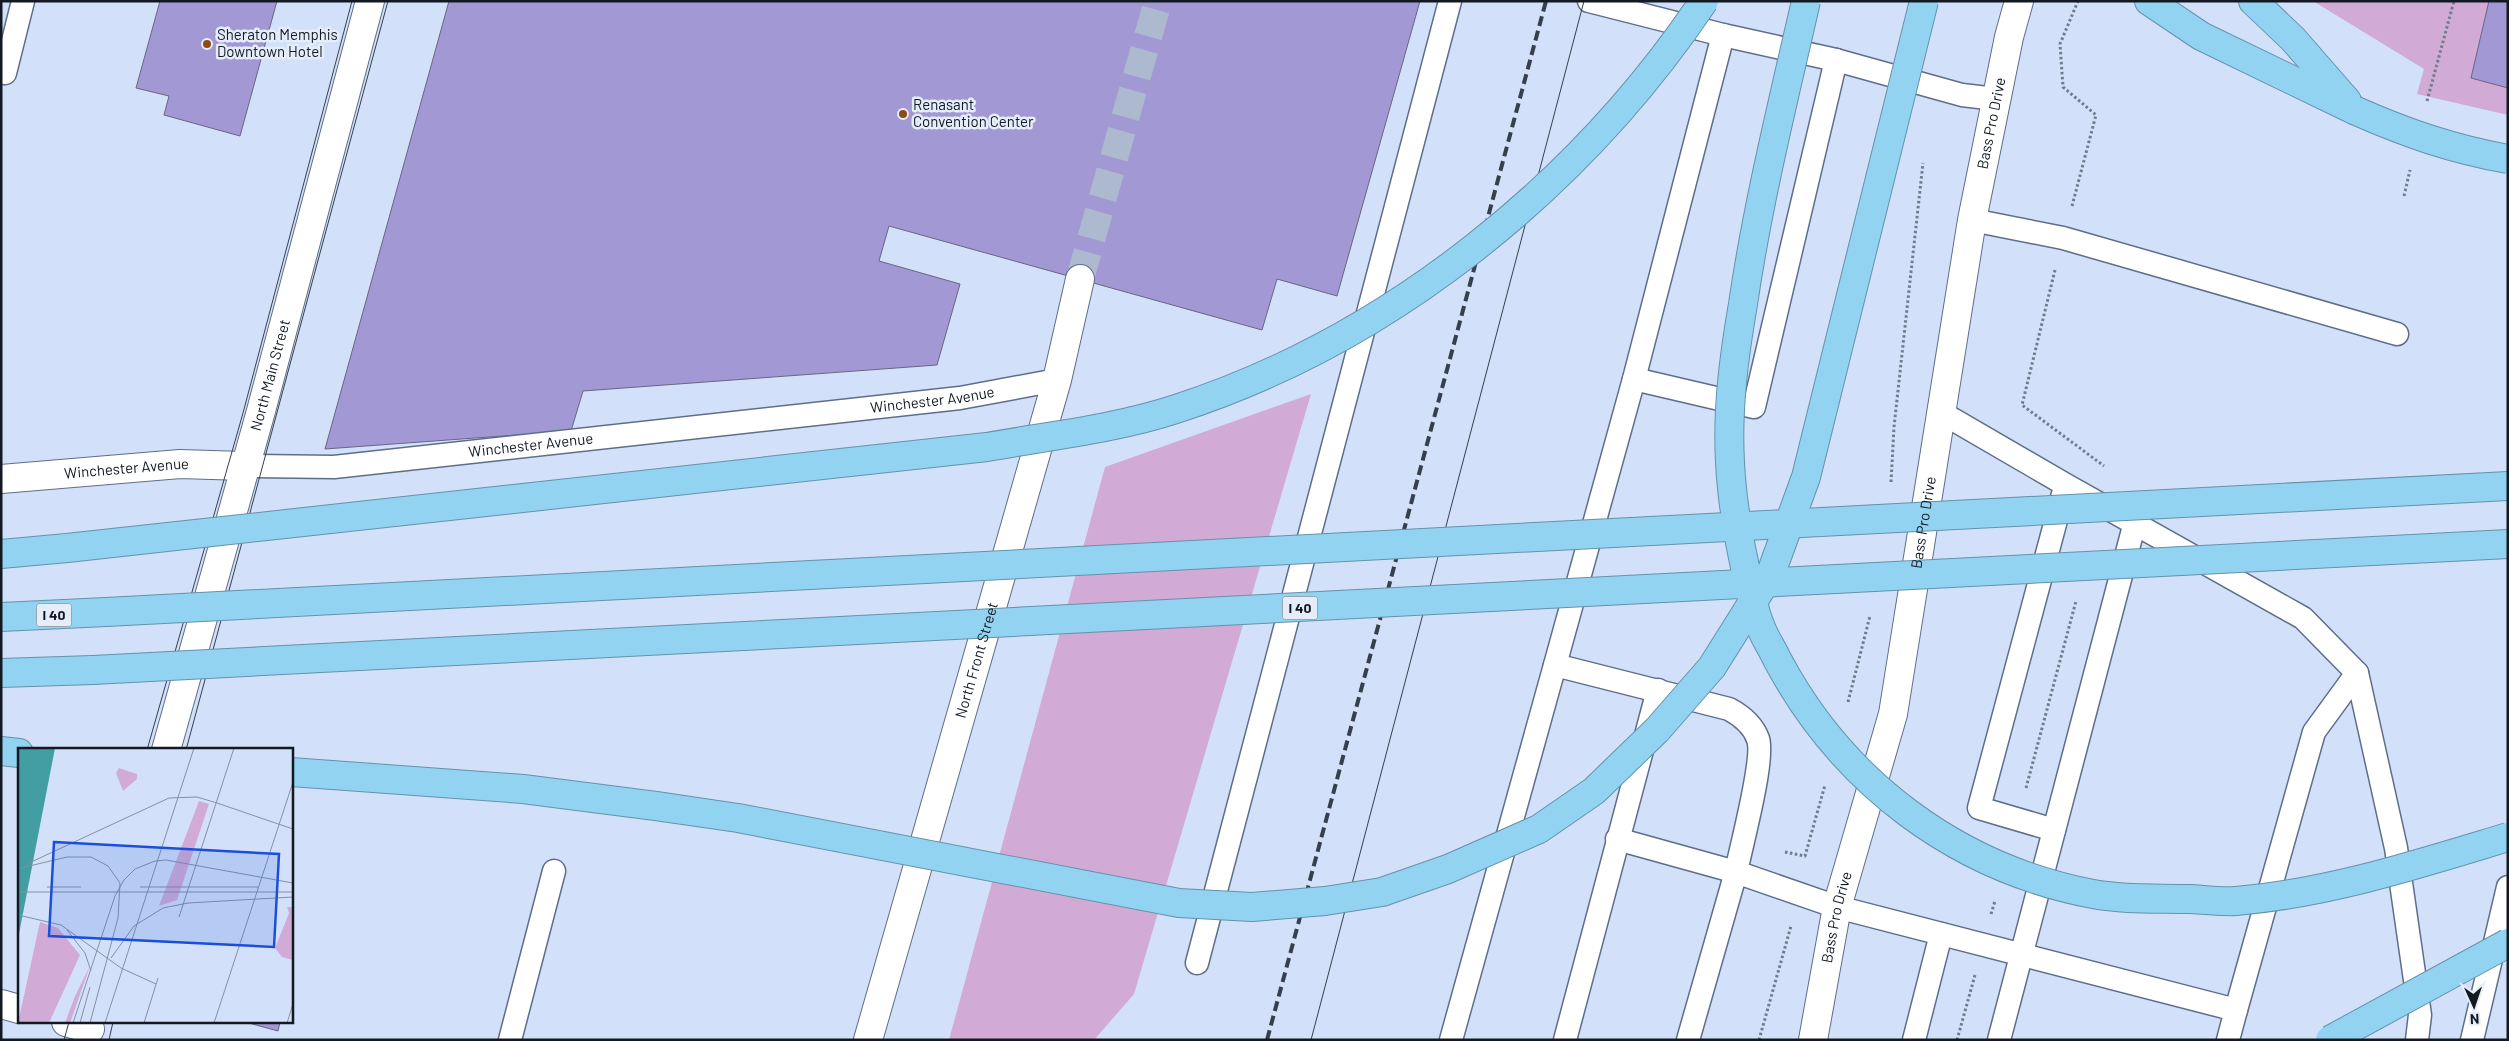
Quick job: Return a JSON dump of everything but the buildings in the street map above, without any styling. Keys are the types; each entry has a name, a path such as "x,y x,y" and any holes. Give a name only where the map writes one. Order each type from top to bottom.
{"highway":[{"path":"1,554 987,447 1106,426 1175,409 1298,361 1343,336 1430,282 1506,222 1575,159 1629,99 1680,37 1704,1"},
{"path":"1806,1 1753,235 1732,370 1730,460 1737,536 1759,624 1788,680 1819,728 1864,776 1902,810 1950,841 1993,864 2040,882 2095,894 2146,899 2232,902 2293,894 2363,880 2508,837"},
{"path":"292,772 524,789 656,806 738,818 1179,903 1243,906 1325,901 1382,892 1448,869 1539,829 1594,791 1657,730 1712,666 1771,574 1806,477 1924,1"},
{"path":"2149,1 2201,36 2354,110 2428,141 2463,151 2508,159"},
{"path":"2253,1 2293,39 2354,110"},
{"name":"I 40","path":"1,617 2508,486"},
{"name":"I 40","path":"1,673 556,647 2508,544"},
{"path":"1,751 18,754"},
{"path":"2330,1040 2508,943"}],"street":[{"name":"North Main Street","path":"167,748 266,392 370,1"},
{"name":"Bass Pro Drive","path":"1812,1040 1836,907 1893,714 1972,220 2008,36 2019,1"},
{"name":"North Front Street","path":"868,1040 1057,380 1080,279"},
{"name":"Winchester Avenue","path":"1,479 180,464 244,466"},
{"path":"1,1004 18,1009"}],"lane":[{"path":"5,73 23,1"},
{"path":"1197,963 1450,1"},
{"path":"1589,1 1722,35 1836,60 1962,95 1996,99"},
{"path":"1450,1040 1634,379 1722,35"},
{"path":"1634,379 1754,408 1836,60"},
{"path":"1972,220 2063,238 2397,334"},
{"name":"Winchester Avenue","path":"244,466 344,466 960,398 1057,380"},
{"path":"1942,413 2303,618 2357,673 2396,848 2420,1015 2417,1040"},
{"path":"2054,830 1979,808 2066,485"},
{"path":"1999,1040 2135,522"},
{"path":"1555,665 1729,709 1742,716 1758,740 1760,764 1736,872 1688,1040"},
{"path":"2228,1040 2314,732 2357,673"},
{"path":"1565,1040 1658,690"},
{"path":"1617,839 1736,872 1836,907 2236,1010"},
{"path":"510,1040 554,871"},
{"path":"2472,1040 2508,887"},
{"path":"1914,1040 1941,934"}],"path":[{"path":"1759,1040 1793,917"}],"shaded area":[{"path":"2313,1 2508,1 2508,115 2417,94 2424,69"},
{"path":"1311,394 1134,994 1094,1040 949,1040 1105,467"}],"tunnel":[{"path":"1080,279 1158,1"}],"tram line":[{"path":"148,748 243,413 352,1"},
{"path":"187,748 388,1"},
{"path":"1311,1040 1584,1"},
{"path":"64,1040 68,1024"},
{"path":"109,1040 113,1024"}],"railway":[{"path":"1267,1040 1546,1"}],"place":[{"name":"Sheraton Memphis Downtown Hotel","path":"207,44"},
{"name":"Renasant Convention Center","path":"903,114"}]}
